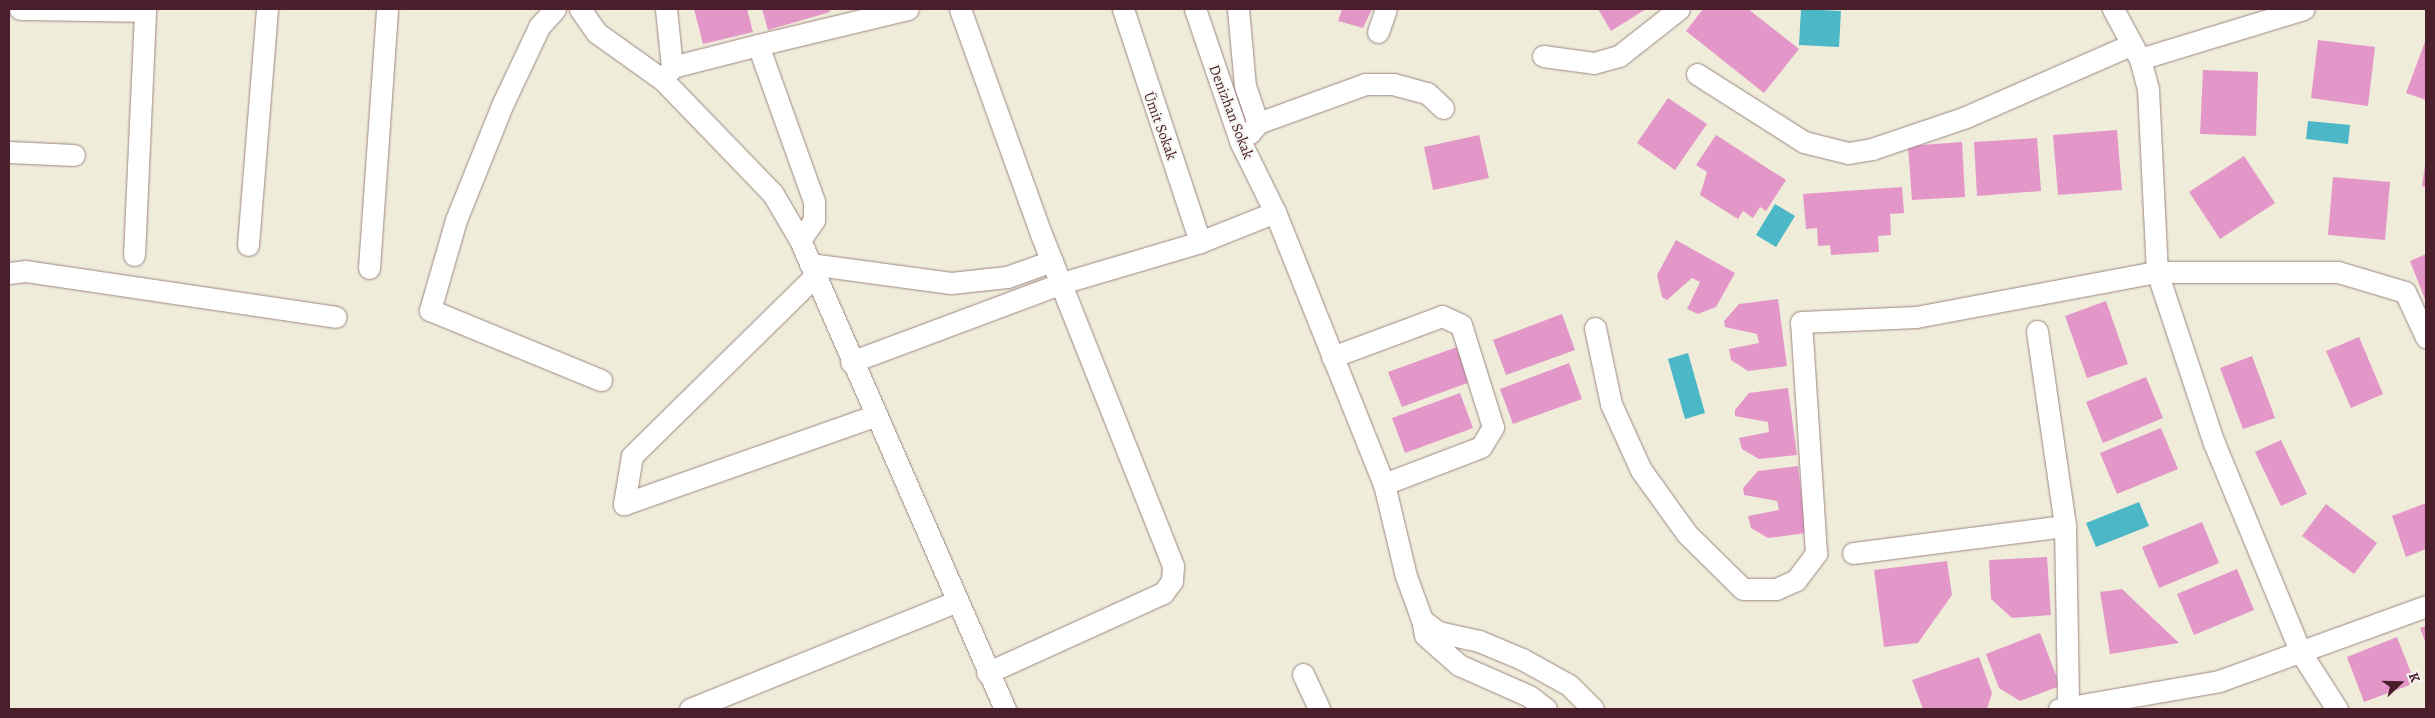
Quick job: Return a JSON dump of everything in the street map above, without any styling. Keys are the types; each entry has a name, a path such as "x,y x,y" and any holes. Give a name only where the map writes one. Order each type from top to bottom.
{"street":[{"path":"20,9 144,10 134,255"},
{"path":"248,245 267,9"},
{"path":"369,268 387,9"},
{"path":"555,9 539,27 503,103 456,220 430,310 601,380"},
{"path":"580,9 597,33 668,74 773,194 800,240 850,362 957,601 987,673 1005,709"},
{"path":"666,9 668,74"},
{"path":"668,74 758,44 908,9"},
{"path":"960,9 1052,261 1173,573 1162,593 987,673"},
{"name":"Ümit Sokak","path":"1123,9 1200,242"},
{"name":"Denizhan Sokak","path":"1195,9 1241,143 1275,212 1384,484 1406,576 1422,620 1425,635 1459,665 1528,696 1546,709"},
{"path":"1238,9 1245,86 1258,123"},
{"path":"1378,32 1386,9"},
{"path":"1543,56 1594,63 1619,56 1679,9"},
{"path":"2113,9 2136,52 2148,89 2157,272 2214,443 2301,653 2337,709"},
{"path":"1697,74 1804,142 1848,153 1872,149 1966,117 2136,52 2304,9"},
{"path":"758,44 814,201 814,220 800,240"},
{"path":"1241,143 1258,123 1365,84 1393,84 1427,93 1443,108"},
{"path":"9,152 74,155"},
{"path":"850,362 1062,283 1200,242 1275,212"},
{"path":"812,270 951,283 1007,277 1052,261"},
{"path":"812,270 632,456 624,504 874,416"},
{"path":"9,273 25,271 336,317"},
{"path":"1595,328 1611,404 1641,470 1687,534 1728,576 1743,588 1776,589 1805,574 1816,554 1801,322 1916,317 2157,272 2338,272 2405,292 2426,337"},
{"path":"1332,356 1442,316 1461,325 1493,427 1480,447 1384,484"},
{"path":"2037,332 2065,526 2064,708 2219,682 2426,606"},
{"path":"1853,554 2065,526"},
{"path":"690,709 957,601"},
{"path":"1422,620 1438,632 1479,641 1522,659 1569,685 1592,709"},
{"path":"1303,674 1319,709"}],"water":[{"path":"1801,9 1841,11 1839,47 1799,45"},
{"path":"2308,121 2350,125 2348,144 2306,139"},
{"path":"1775,204 1795,216 1776,247 1756,235"},
{"path":"1688,353 1705,413 1685,419 1668,359"},
{"path":"2139,502 2149,526 2096,547 2086,523"}],"building":[{"path":"694,9 747,9 753,32 703,44"},
{"path":"762,9 829,9 830,12 768,30"},
{"path":"1342,9 1372,9 1363,28 1338,21"},
{"path":"1598,9 1646,9 1611,31"},
{"path":"1703,9 1748,9 1799,49 1764,93 1686,31"},
{"path":"2426,39 2426,100 2406,93"},
{"path":"2318,40 2375,47 2368,106 2311,98"},
{"path":"2203,70 2258,72 2256,136 2200,134"},
{"path":"1668,98 1707,124 1675,170 1637,143"},
{"path":"2117,130 2122,190 2058,195 2053,135"},
{"path":"1479,135 1489,178 1433,190 1424,147"},
{"path":"1716,135 1786,180 1766,211 1760,207 1753,218 1743,211 1738,219 1700,195 1707,172 1696,165"},
{"path":"2037,138 2041,191 1977,196 1974,142"},
{"path":"1962,142 1965,197 1912,200 1908,146"},
{"path":"2244,156 2275,203 2220,239 2189,192"},
{"path":"2426,165 2426,187 2422,186"},
{"path":"2333,177 2390,182 2385,240 2328,235"},
{"path":"1902,187 1904,213 1890,214 1891,235 1878,236 1879,252 1831,255 1830,245 1818,246 1817,228 1806,229 1803,194"},
{"path":"1676,240 1735,273 1716,307 1698,314 1687,309 1700,282 1692,278 1667,300 1662,297 1657,275"},
{"path":"2426,254 2426,302 2410,261"},
{"path":"1778,299 1787,366 1748,371 1731,360 1729,349 1759,343 1757,334 1725,327 1724,321 1739,304"},
{"path":"2106,301 2128,364 2087,378 2065,316"},
{"path":"1562,314 1575,350 1506,375 1493,340"},
{"path":"2359,337 2383,394 2351,408 2326,351"},
{"path":"1457,347 1470,382 1402,407 1388,372"},
{"path":"2252,356 2275,418 2243,429 2220,368"},
{"path":"1569,363 1582,399 1513,424 1500,389"},
{"path":"2146,377 2163,418 2103,443 2086,402"},
{"path":"1788,388 1797,455 1759,459 1742,449 1739,438 1769,432 1768,422 1735,416 1735,410 1749,393"},
{"path":"1460,393 1473,428 1405,453 1392,418"},
{"path":"2161,428 2178,469 2117,494 2100,453"},
{"path":"2281,440 2307,494 2281,506 2255,452"},
{"path":"1798,466 1806,533 1768,538 1751,528 1748,516 1779,510 1777,501 1744,495 1743,488 1758,471"},
{"path":"2426,503 2426,549 2406,557 2392,516"},
{"path":"2326,504 2377,543 2354,574 2302,536"},
{"path":"2202,522 2219,563 2159,588 2142,547"},
{"path":"2047,557 2051,615 2012,618 1991,599 1989,560"},
{"path":"1947,561 1952,595 1918,643 1884,647 1874,570"},
{"path":"2237,569 2254,610 2194,635 2177,594"},
{"path":"2122,589 2179,643 2110,654 2100,592"},
{"path":"2426,626 2426,644 2420,628"},
{"path":"2040,633 2060,686 2020,701 1999,688 1986,654"},
{"path":"2397,637 2415,683 2364,702 2347,657"},
{"path":"1979,657 1992,693 1987,709 1923,709 1912,680"}]}
